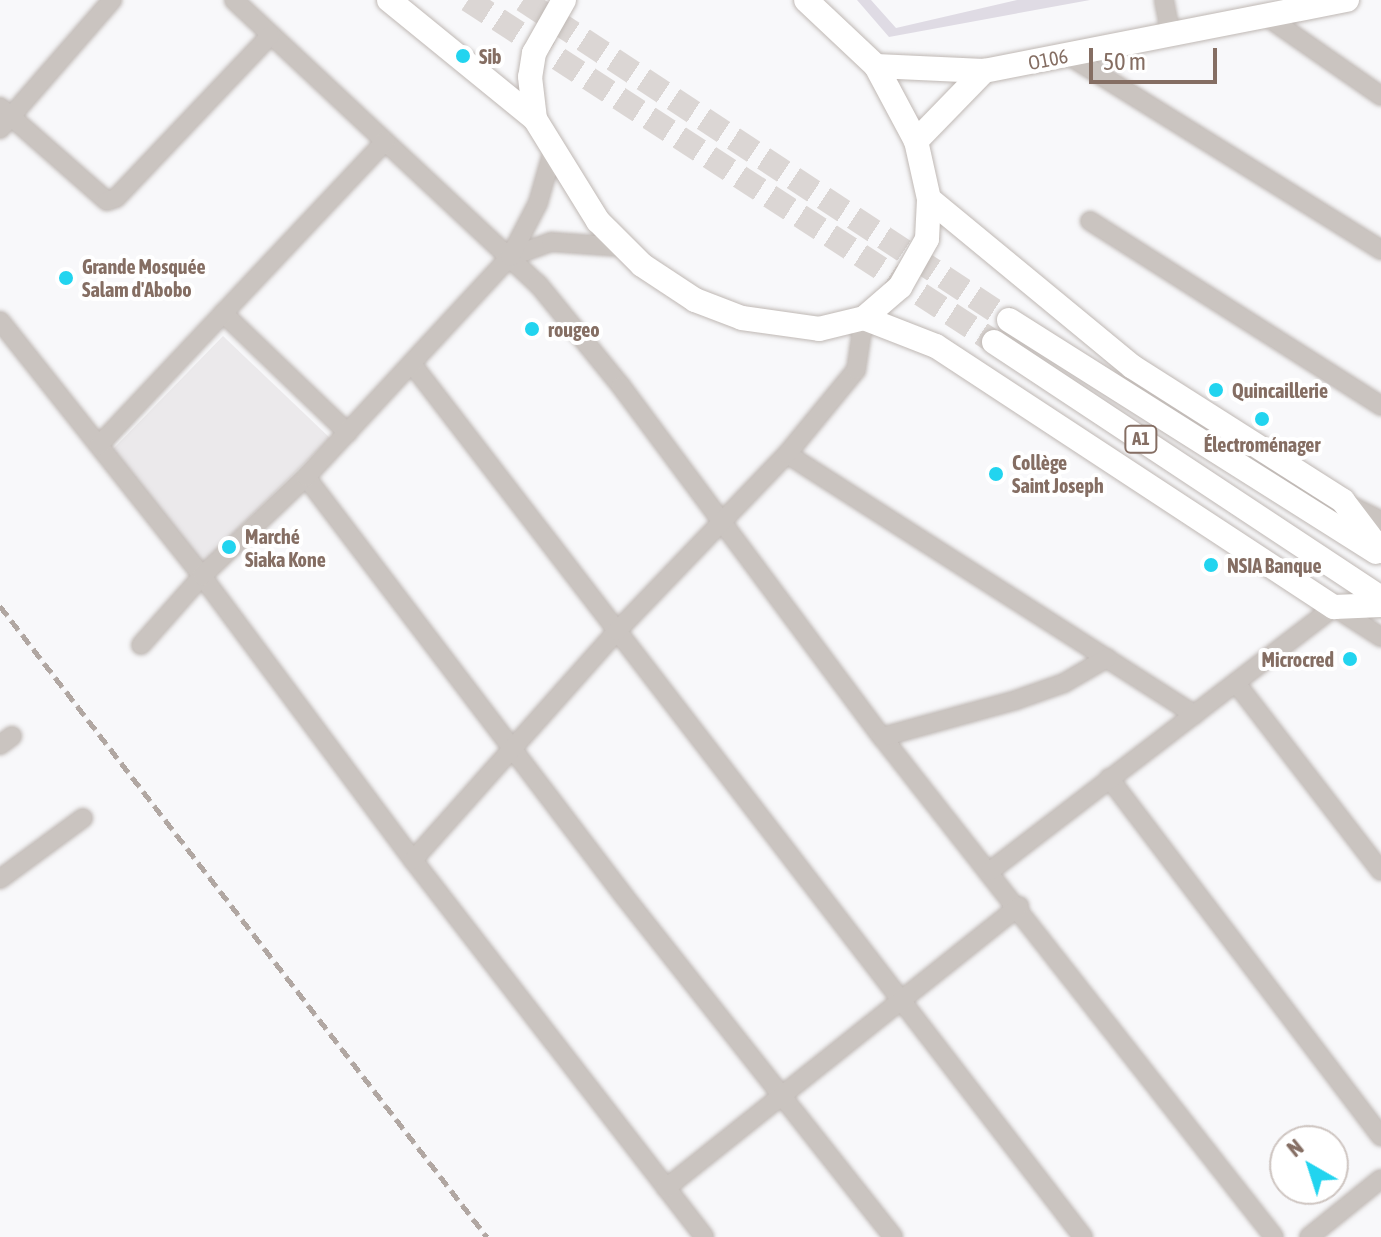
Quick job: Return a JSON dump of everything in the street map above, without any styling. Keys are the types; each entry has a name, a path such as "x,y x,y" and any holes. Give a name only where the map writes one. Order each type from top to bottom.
{"main road":[{"path":"389,0 535,119"},
{"path":"564,0 534,53 530,77 535,119 552,154 622,247 695,300 742,318 819,329 864,318 900,287 927,239 929,199 916,141 876,66 806,0"},
{"name":"O106","path":"876,66 984,71 1347,0"},
{"path":"916,141 984,71"},
{"path":"929,199 1122,359 1343,501 1381,553"},
{"path":"864,318 936,346 1334,607 1381,605"},
{"name":"A1","path":"1009,320 1381,553"},
{"name":"A1","path":"994,342 1381,598"}],"street":[{"path":"112,0 4,118 99,199 116,198 270,36"},
{"path":"234,0 510,257 621,386 722,526 882,737 1019,906 1274,1237"},
{"path":"1164,0 1171,35"},
{"path":"1266,16 1381,96"},
{"path":"1068,55 1381,250"},
{"path":"99,445 385,141"},
{"path":"141,645 202,576 348,433 510,257 538,203 552,154"},
{"path":"1090,221 1381,406"},
{"path":"510,257 551,242 622,247"},
{"path":"223,313 348,433"},
{"path":"413,860 509,747 617,631 722,526 787,454 856,370 864,318"},
{"path":"0,321 202,576 413,860 704,1237"},
{"path":"412,364 898,1002 1083,1237"},
{"path":"787,454 1195,715"},
{"path":"306,477 509,747 893,1237"},
{"path":"1343,501 1381,521"},
{"path":"990,871 1334,607 1381,637"},
{"path":"882,737 1028,696 1107,658"},
{"path":"1236,683 1381,871"},
{"path":"1109,778 1381,1136"},
{"path":"0,879 83,818"},
{"path":"666,1188 1019,906"},
{"path":"1309,1237 1381,1179"}],"shaded area":[{"path":"857,0 871,0 896,28 1017,0 1090,0 889,37"},
{"path":"223,336 330,438 202,564 113,449"}],"tunnel":[{"path":"468,0 994,342"},
{"path":"523,0 1009,320"}],"railway":[{"path":"0,606 487,1237"}],"place":[{"name":"Sib","path":"463,56"},
{"name":"Grande Mosquée Salam d'Abobo","path":"66,278"},
{"name":"rougeo","path":"532,329"},
{"name":"Quincaillerie","path":"1216,390"},
{"name":"Électroménager","path":"1262,419"},
{"name":"Collège Saint Joseph","path":"996,474"},
{"name":"Marché Siaka Kone","path":"229,547"},
{"name":"NSIA Banque","path":"1211,565"},
{"name":"Microcred","path":"1350,659"}]}
